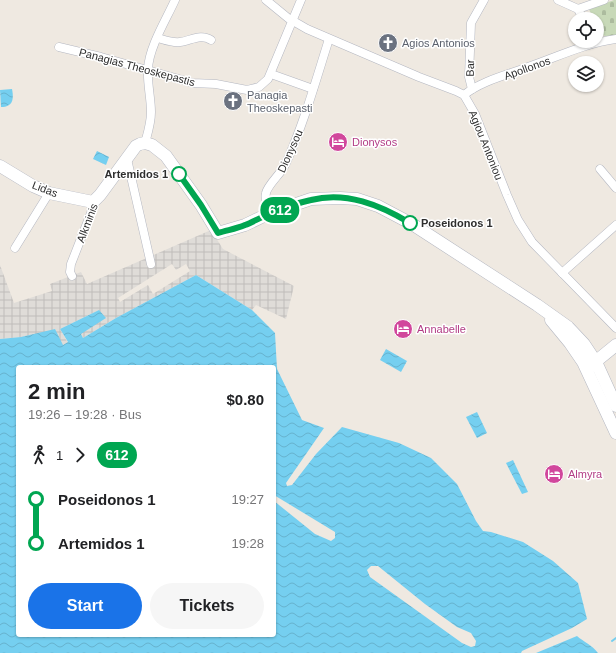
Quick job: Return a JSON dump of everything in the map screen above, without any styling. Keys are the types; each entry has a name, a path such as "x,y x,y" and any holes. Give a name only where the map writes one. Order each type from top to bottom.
{"main road":[{"name":"Alkminis","path":"93,202 100,195 136,146 145,143"},
{"path":"145,143 152,145 166,156 201,205 218,233 245,226 270,213 311,200 326,198 357,200 372,204 412,224 568,326 584,344 589,362 616,433"},
{"name":"Lidas","path":"0,166 33,186 50,193 93,202"},
{"path":"589,362 613,347"},
{"path":"589,362 616,406"}],"street":[{"path":"145,143 151,111 148,69 149,60 175,0"},
{"path":"266,0 292,21 329,39 456,91 464,96"},
{"name":"Panagias Theoskepastis","path":"59,47 148,69 193,82 216,84 247,90 259,87 271,74 301,0"},
{"name":"Bar","path":"472,89 469,77 471,23 484,0"},
{"path":"558,0 575,6 580,12"},
{"path":"578,9 604,0"},
{"path":"158,38 176,42 201,37 211,40"},
{"name":"Dionysou","path":"270,213 265,198 266,192 280,174 286,163 301,125 329,39"},
{"name":"Apollonos","path":"604,41 616,39"},
{"name":"Apollonos","path":"464,96 472,89 578,48"},
{"path":"271,74 313,89"},
{"name":"Agiou Antoniou","path":"464,96 475,114 480,131 518,220 532,242 616,328"},
{"path":"127,159 151,264"},
{"path":"600,169 616,188"},
{"path":"15,248 50,193"},
{"name":"Alkminis","path":"72,276 70,272 71,264 91,213 93,202"},
{"path":"562,273 616,225"}],"green space":[{"path":"616,0 616,36 604,35 604,12 590,12 589,9"}],"shaded area":[{"path":"211,230 223,249 294,286 286,319 256,305 252,310 196,275 116,318 83,338 81,335 99,310 60,329 68,343 63,345 21,337 0,339 0,265 14,303 52,291 50,284 81,272 87,284","holes":["172,264 176,270 186,264 190,271 153,294 148,285 120,302 118,298"]}],"water":[{"path":"12,89 12,102 8,106 1,107 0,90"},
{"path":"97,151 109,157 106,165 93,159"},
{"path":"196,275 252,310 275,333 277,369 302,420 324,428 286,483 287,486 292,485 316,454 342,427 399,443 431,458 457,484 476,521 483,531 523,542 553,561 578,583 587,619 572,628 522,651 521,653 0,653 0,339 21,337 55,329 63,345 68,342 60,329 99,310 106,318 81,334 83,338 116,318"},
{"path":"386,349 407,361 401,372 380,360"},
{"path":"477,412 487,433 477,438 466,417"},
{"path":"513,460 528,492 522,494 506,463"},
{"path":"577,636 598,653 536,653"}],"pier":[{"path":"276,496 335,532 335,538 331,541 315,534 276,503"},
{"path":"371,566 378,566 425,604 457,627 471,633 476,641 475,646 471,647 462,643 370,577 367,570"}],"waterway":[{"path":"612,641 616,638"}],"bus line":[{"name":"612","path":"179,174 201,205 218,233 245,226 270,213 282,209 311,200 326,198 340,198 367,202 399,216 410,223"}],"place":[{"name":"Agios Antonios","path":"388,43"},
{"name":"Panagia Theoskepasti","path":"233,101"},
{"name":"Dionysos","path":"338,142"},
{"name":"Artemidos 1","path":"179,174"},
{"name":"Poseidonos 1","path":"410,223"},
{"name":"Annabelle","path":"403,329"},
{"name":"Almyra","path":"554,474"}]}
